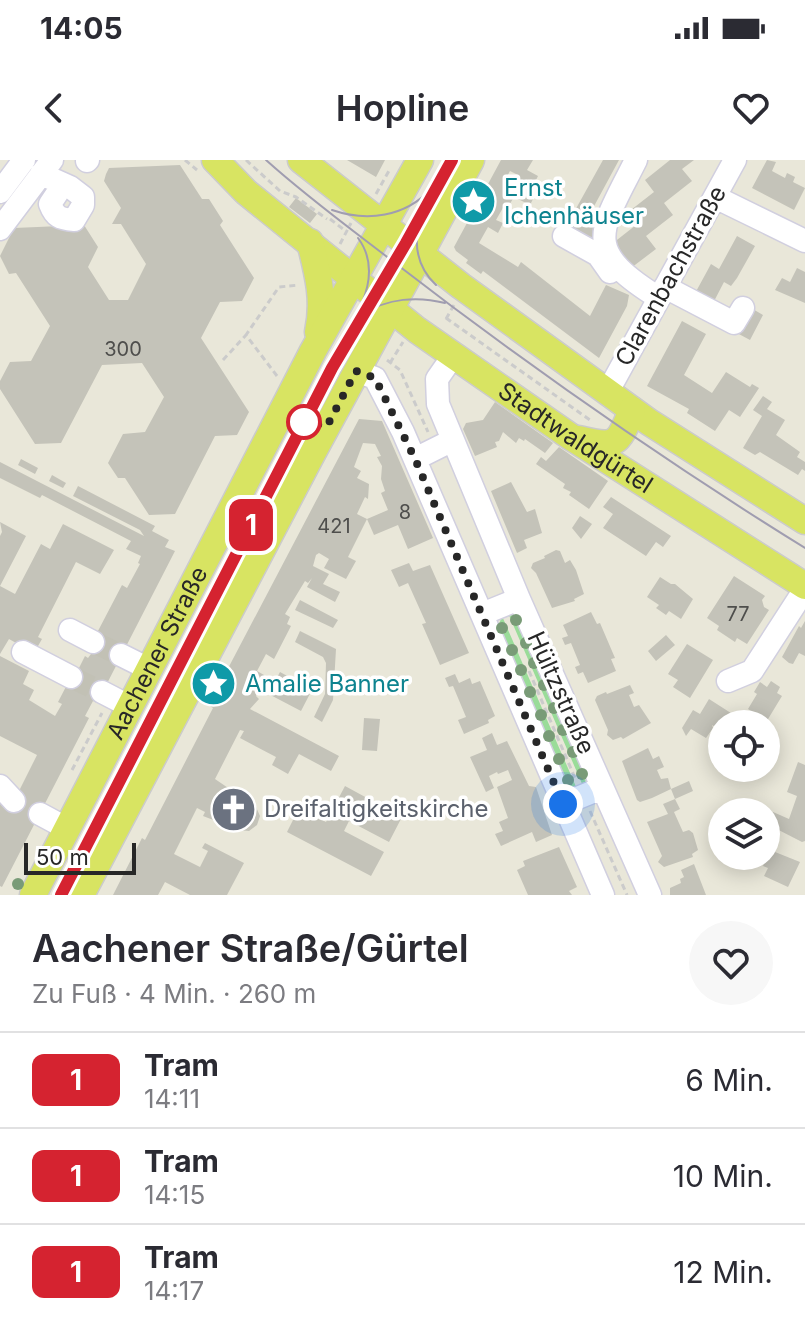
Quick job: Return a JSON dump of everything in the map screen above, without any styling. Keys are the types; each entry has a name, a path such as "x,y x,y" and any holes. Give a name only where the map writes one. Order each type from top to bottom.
{"main road":[{"path":"215,160 246,192 310,242 325,268 322,313 313,351"},
{"path":"301,160 421,255 607,393 805,521"},
{"name":"Aachener Straße","path":"33,895 313,351 420,160"},
{"name":"Aachener Straße","path":"81,895 356,371 471,160"},
{"name":"Stadtwaldgürtel","path":"325,268 353,278 453,356 571,437 805,587"},
{"path":"571,437 604,445 614,442 624,430 632,410"}],"street":[{"path":"636,160 604,223 604,245 613,264 631,281 660,296"},
{"name":"Clarenbachstraße","path":"607,393 735,160"},
{"path":"39,165 83,197 83,205 74,220 61,219 54,214 50,204 60,189"},
{"path":"0,192 39,165"},
{"path":"0,229 39,165"},
{"path":"715,197 805,241"},
{"path":"564,236 598,255 617,282 734,323 743,308"},
{"name":"Hültzstraße","path":"453,356 440,372 435,389 438,404 519,599 650,895"},
{"name":"Hültzstraße","path":"356,371 375,378 415,459 603,895"},
{"path":"415,459 453,440"},
{"name":"Stadtwaldgürtel","path":"728,681 752,671 805,587"},
{"path":"482,614 519,599"},
{"path":"70,630 93,642"},
{"path":"23,652 71,677"},
{"path":"121,655 149,669"},
{"path":"102,692 129,706"},
{"path":"563,804 602,788"},
{"path":"40,814 66,828"}],"path":[{"path":"246,160 280,191 296,197 347,232"},
{"path":"223,360 246,335 279,287 304,284 325,268 360,208"},
{"path":"443,325 456,302"},
{"path":"446,318 592,421"},
{"path":"390,363 412,326"},
{"path":"246,335 277,376"}],"green space":[{"path":"508,613 516,614 587,778 583,786"},
{"path":"502,616 577,789 567,785 498,627"}],"building":[{"path":"347,160 385,160 376,177"},
{"path":"501,160 533,160 527,170 538,176 531,190 536,193 530,205 514,197 496,220 503,223 498,233 488,227 479,243 518,267 521,262 590,316 606,285 629,295 627,306 599,358 483,271 481,274 466,263 468,260 454,247","holes":["510,171 518,175 511,187 504,182"]},
{"path":"603,160 619,160 586,221 600,228 593,241 562,224 569,211 573,214"},
{"path":"670,160 694,160 682,169 692,181 664,203 673,215 646,236 656,249 627,271 608,247 636,225 627,213 654,192 645,180"},
{"path":"767,160 776,162 772,171 785,178 787,173 795,177 793,182 805,188 794,210 752,188"},
{"path":"180,165 202,199 209,199 223,221 220,225 254,278 242,301 220,302 201,338 249,412 237,435 215,436 175,514 149,515 125,478 118,478 108,463 123,434 145,432 164,397 142,363 102,365 61,443 35,444 0,389 0,381 10,362 31,361 50,326 16,273 9,274 0,256 14,228 84,225 98,247 88,267 109,300 128,300 146,264 121,224 112,224 121,208 104,181 106,174 109,168"},
{"path":"296,198 317,214 310,223 289,207"},
{"path":"737,236 755,246 737,278 731,286 724,282 711,307 693,297 711,264 719,269"},
{"path":"797,268 805,272 805,303 775,290 782,278 790,282"},
{"path":"751,308 763,315 750,340 737,333"},
{"path":"682,321 706,334 684,375 712,393 726,372 750,387 752,384 759,388 740,417 729,410 715,431 687,413 689,409 647,386"},
{"path":"763,396 772,402 767,409 785,420 776,435 800,452 797,457 805,462 805,471 802,469 798,475 760,452 755,455 743,448 762,416 753,410"},
{"path":"495,402 553,443 545,453 525,439 519,438 516,443 503,432 499,441 495,442 497,447 475,456 463,429 466,423 483,420"},
{"path":"359,419 382,421 433,538 408,549 398,525 374,535 367,519 348,557 356,561 346,579 324,568 329,559 319,553 316,555 313,566 329,574 323,584 340,592 335,602 307,587 312,578 308,583 305,581 285,614 290,617 287,624 291,626 274,659 266,654 257,671 264,675 261,681 272,687 280,672 300,683 304,676 316,682 301,711 259,689 256,696 259,699 250,709 339,756 331,771 299,754 288,774 272,765 276,757 240,738 244,731 240,730 215,779 256,807 260,816 257,825 249,831 239,830 203,816 205,812 197,808 174,854 200,867 208,851 202,848 205,843 244,863 227,895 190,895 165,882 158,895 113,895 142,838 145,840 213,708 210,706 213,697","holes":["363,443 375,444 381,456 377,457 382,466 381,479 385,491 381,493 388,510 367,519 357,514 365,497 368,499 369,484 357,478 361,471 354,467"]},
{"path":"559,447 608,481 589,509 569,495 571,492 563,488 565,484 536,464 541,457 546,461"},
{"path":"21,459 38,468 35,474 18,465"},
{"path":"0,462 144,536 140,530 73,496 78,486 155,526 152,531 169,540 165,547 175,551 97,703 93,701 85,716 89,718 2,887 0,799 12,805 37,755 0,736 0,656 29,671 23,684 34,690 29,700 55,716 62,704 58,702 71,677 76,674 85,656 88,658 91,654 87,652 122,585 127,588 141,556 126,549 131,541 42,495 40,498 0,478"},
{"path":"52,475 66,483 63,488 49,481"},
{"path":"511,482 527,512 535,509 542,533 524,540 527,548 517,553 491,491"},
{"path":"611,497 671,536 663,547 656,542 646,556 603,528 613,514 603,507"},
{"path":"580,516 592,524 581,539 572,528"},
{"path":"0,522 26,536 0,586 2,532"},
{"path":"63,524 114,550 100,574 76,562 38,637 42,639 34,653 9,639 0,654 0,586 15,594 41,544 50,549"},
{"path":"556,550 560,551 565,563 570,560 584,594 575,601 552,608 531,568 533,563"},
{"path":"409,563 413,571 430,565 469,653 440,665 408,583 399,587 391,570"},
{"path":"734,576 765,596 762,600 764,607 769,610 747,644 737,638 735,642 717,630 719,626 707,618"},
{"path":"660,577 675,584 693,599 681,619 669,611 666,615 656,608 659,605 647,597"},
{"path":"300,600 338,620 333,628 295,610"},
{"path":"591,612 597,624 600,623 615,658 611,659 616,671 588,683 583,672 578,674 575,667 580,665 571,643 565,645 562,638 568,636 563,625"},
{"path":"805,621 805,656 799,653 793,664 789,663 782,657"},
{"path":"300,631 336,649 333,700 322,722 314,717 325,694 326,663 323,657 295,642"},
{"path":"666,635 675,645 656,661 648,651"},
{"path":"687,644 713,660 690,698 673,687 678,680 668,674"},
{"path":"455,674 459,683 470,678 472,684 480,681 495,716 488,720 489,723 464,734 458,720 466,717 453,686 449,687 445,678"},
{"path":"771,681 780,687 777,693 782,696 774,710 748,709 760,682 767,687"},
{"path":"630,685 634,693 629,695 634,707 639,705 651,723 623,739 613,740 607,735 608,730 595,700 606,692"},
{"path":"709,699 726,710 708,710 706,738 691,729 686,736 682,728 693,710 700,714"},
{"path":"364,718 380,719 377,751 362,750"},
{"path":"492,733 497,745 507,741 529,786 536,787 552,835 536,842 532,832 501,846 495,834 503,831 499,822 508,818 497,787 512,780 508,770 497,772 489,776 494,788 486,792 470,757 487,750 482,738"},
{"path":"648,748 653,759 659,756 664,767 657,770 661,779 668,778 671,789 640,802 622,761"},
{"path":"798,762 805,765 805,841 802,842 780,831 780,815 789,819 797,796 787,792"},
{"path":"689,781 693,791 675,799 671,789"},
{"path":"345,786 402,817 389,842 349,821 344,831 384,852 371,876 287,832 299,808 326,822"},
{"path":"675,799 680,809 674,812 683,832 689,830 693,833 698,850 692,854 693,857 664,867 658,862 662,856 647,822 668,814 663,804"},
{"path":"559,847 577,887 569,891 572,895 528,895 517,870 525,866 523,861"},
{"path":"780,854 800,862 788,887 764,876 767,870 780,870"},
{"path":"694,864 706,895 670,895 670,888 681,883 680,879 684,877 681,870"}],"tunnel":[{"path":"93,642 121,655"},
{"path":"71,677 102,692"}],"tram line":[{"path":"266,160 346,225 545,375 805,548"},
{"path":"61,895 332,368 452,160"},
{"name":"1","path":"61,895 332,368 452,160"},
{"path":"332,210 359,216 385,214 409,206 431,189"},
{"path":"418,227 419,259 436,285"},
{"path":"358,238 369,270 362,303"},
{"path":"364,314 403,300 445,303"}],"place":[{"name":"Ernst Ichenhäuser","path":"473,202"},
{"name":"Amalie Banner","path":"214,684"},
{"name":"Dreifaltigkeitskirche","path":"233,809"}],"route":[{"path":"304,422 327,426 356,371 375,378 415,459 563,804"}]}
